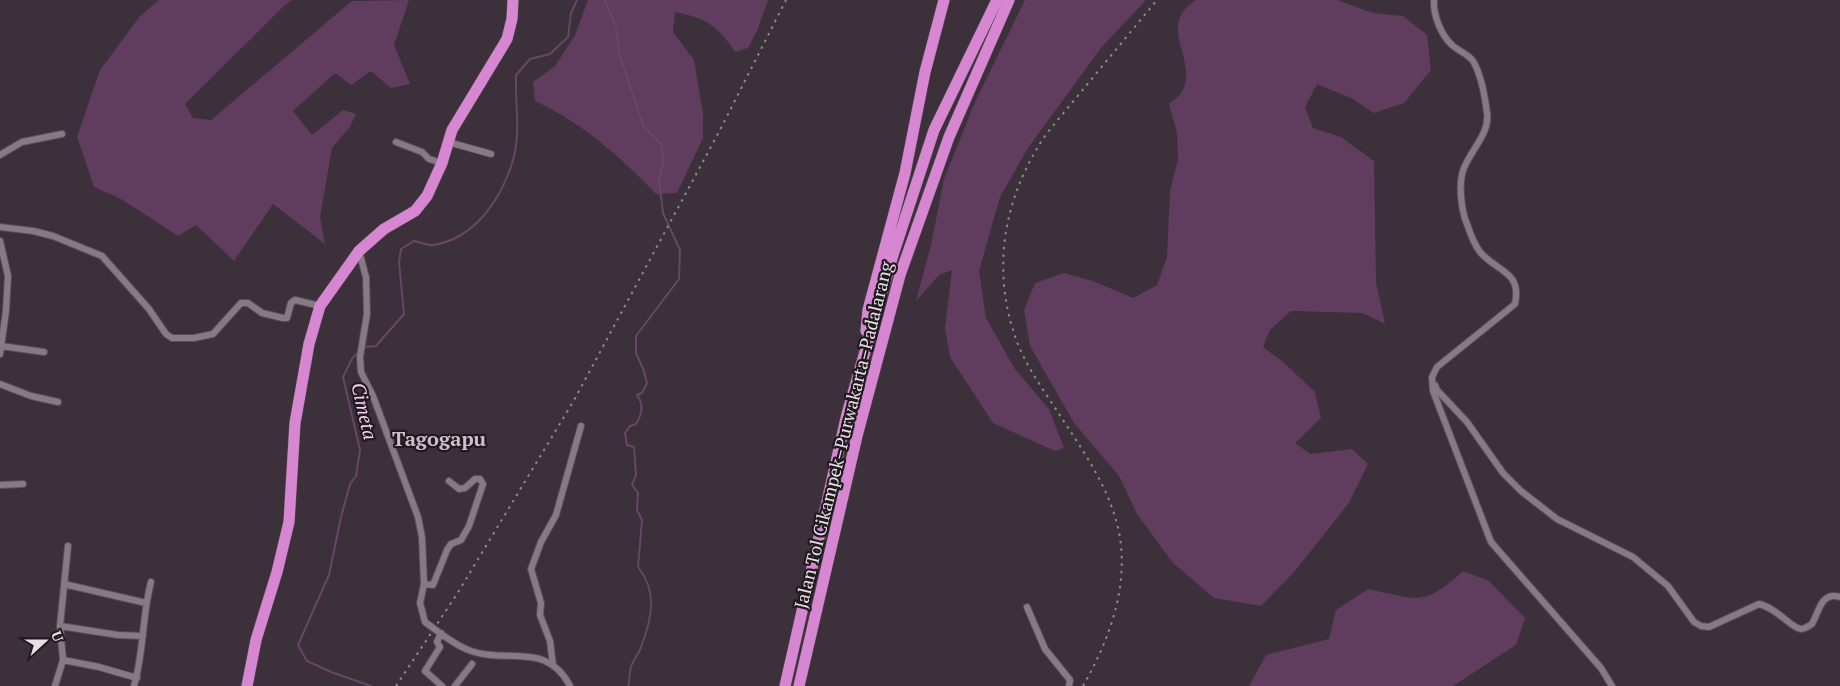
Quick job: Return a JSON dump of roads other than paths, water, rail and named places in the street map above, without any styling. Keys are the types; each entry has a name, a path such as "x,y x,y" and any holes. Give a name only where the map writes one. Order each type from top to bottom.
{"highway":[{"path":"247,686 256,640 277,572 289,522 295,423 309,344 320,306 359,251 384,229 422,204 432,187 448,142 471,95 507,39 512,19 513,0"},
{"path":"865,355 868,310 905,172 925,72 944,0"},
{"name":"Jalan Tol Cikampek–Purwakarta–Padalarang","path":"785,686 847,414 892,258 934,130 998,0"},
{"name":"Jalan Tol Cikampek–Purwakarta–Padalarang","path":"799,686 857,436 900,276 949,137 1009,0"}],"street":[{"path":"1434,0 1437,18 1445,37 1453,46 1468,56 1477,69 1487,112 1488,122 1485,130 1462,170 1462,207 1465,222 1480,251 1491,262 1510,275 1517,289 1516,304 1437,367 1432,377 1436,400 1491,542 1601,668 1612,686"},
{"path":"0,155 22,142 62,134"},
{"path":"396,142 422,152 429,159 442,163"},
{"path":"448,142 491,154"},
{"path":"0,227 34,230 102,256 146,305 166,334 175,339 212,334 241,303 248,303 262,313 283,318 287,318 291,303 295,300 320,306"},
{"path":"0,241 8,276 1,350 44,352"},
{"path":"359,251 366,277 367,314 360,357 361,372 380,414 418,517 422,537 424,584 420,603 425,622 472,651 522,655 553,665 565,677 570,686"},
{"path":"1432,377 1437,390 1467,422 1503,473 1521,491 1556,518 1633,557 1664,582 1694,622 1701,626 1709,627 1759,604 1773,608 1795,627 1801,629 1812,624 1823,600 1831,596 1840,597"},
{"path":"0,384 31,396 58,402"},
{"path":"553,665 550,641 540,615 541,603 531,569 541,542 556,515 581,426"},
{"path":"424,584 433,585 447,550 452,544 461,540 469,526 483,484 480,479 475,479 465,488 459,489 449,481"},
{"path":"0,485 23,484"},
{"path":"55,686 63,660 60,626 68,546"},
{"path":"134,686 143,636 146,603 151,582"},
{"path":"64,584 146,603"},
{"path":"1027,607 1045,649 1070,680 1069,686"},
{"path":"60,626 118,635 143,636"},
{"path":"440,633 437,642 440,647 425,671 442,686"},
{"path":"63,660 99,667 136,678"},
{"path":"455,686 472,664"}],"waterway":[{"name":"Cimeta","path":"364,347 376,346 404,314 399,262 401,249 414,241 433,245 462,235 485,214 494,202 508,174 517,139 516,75 530,59 550,54 568,37 571,13 577,0"},
{"path":"605,0 616,27 619,54 644,127 661,144 664,159 659,179 663,213 680,250 679,279 636,336 636,353 647,383 642,393 637,395 641,406 640,417 636,424 630,426 625,433 627,445 634,447 636,475 632,485 638,493 637,510 642,520 638,567 648,586 651,606 648,626 640,650 631,667 628,686"},
{"name":"Cimeta","path":"359,352 353,357 343,377 360,450 356,476 350,484 329,575 298,645 307,661 331,672 371,686"}],"railway":[{"path":"396,686 457,594 573,402 720,130 786,0"},
{"path":"1083,686 1108,634 1118,597 1122,558 1117,522 1098,476 1021,352 1009,315 1004,287 1003,260 1011,207 1032,157 1047,133 1157,0"}],"district":[{"name":"Tagogapu","path":"439,438"}]}
